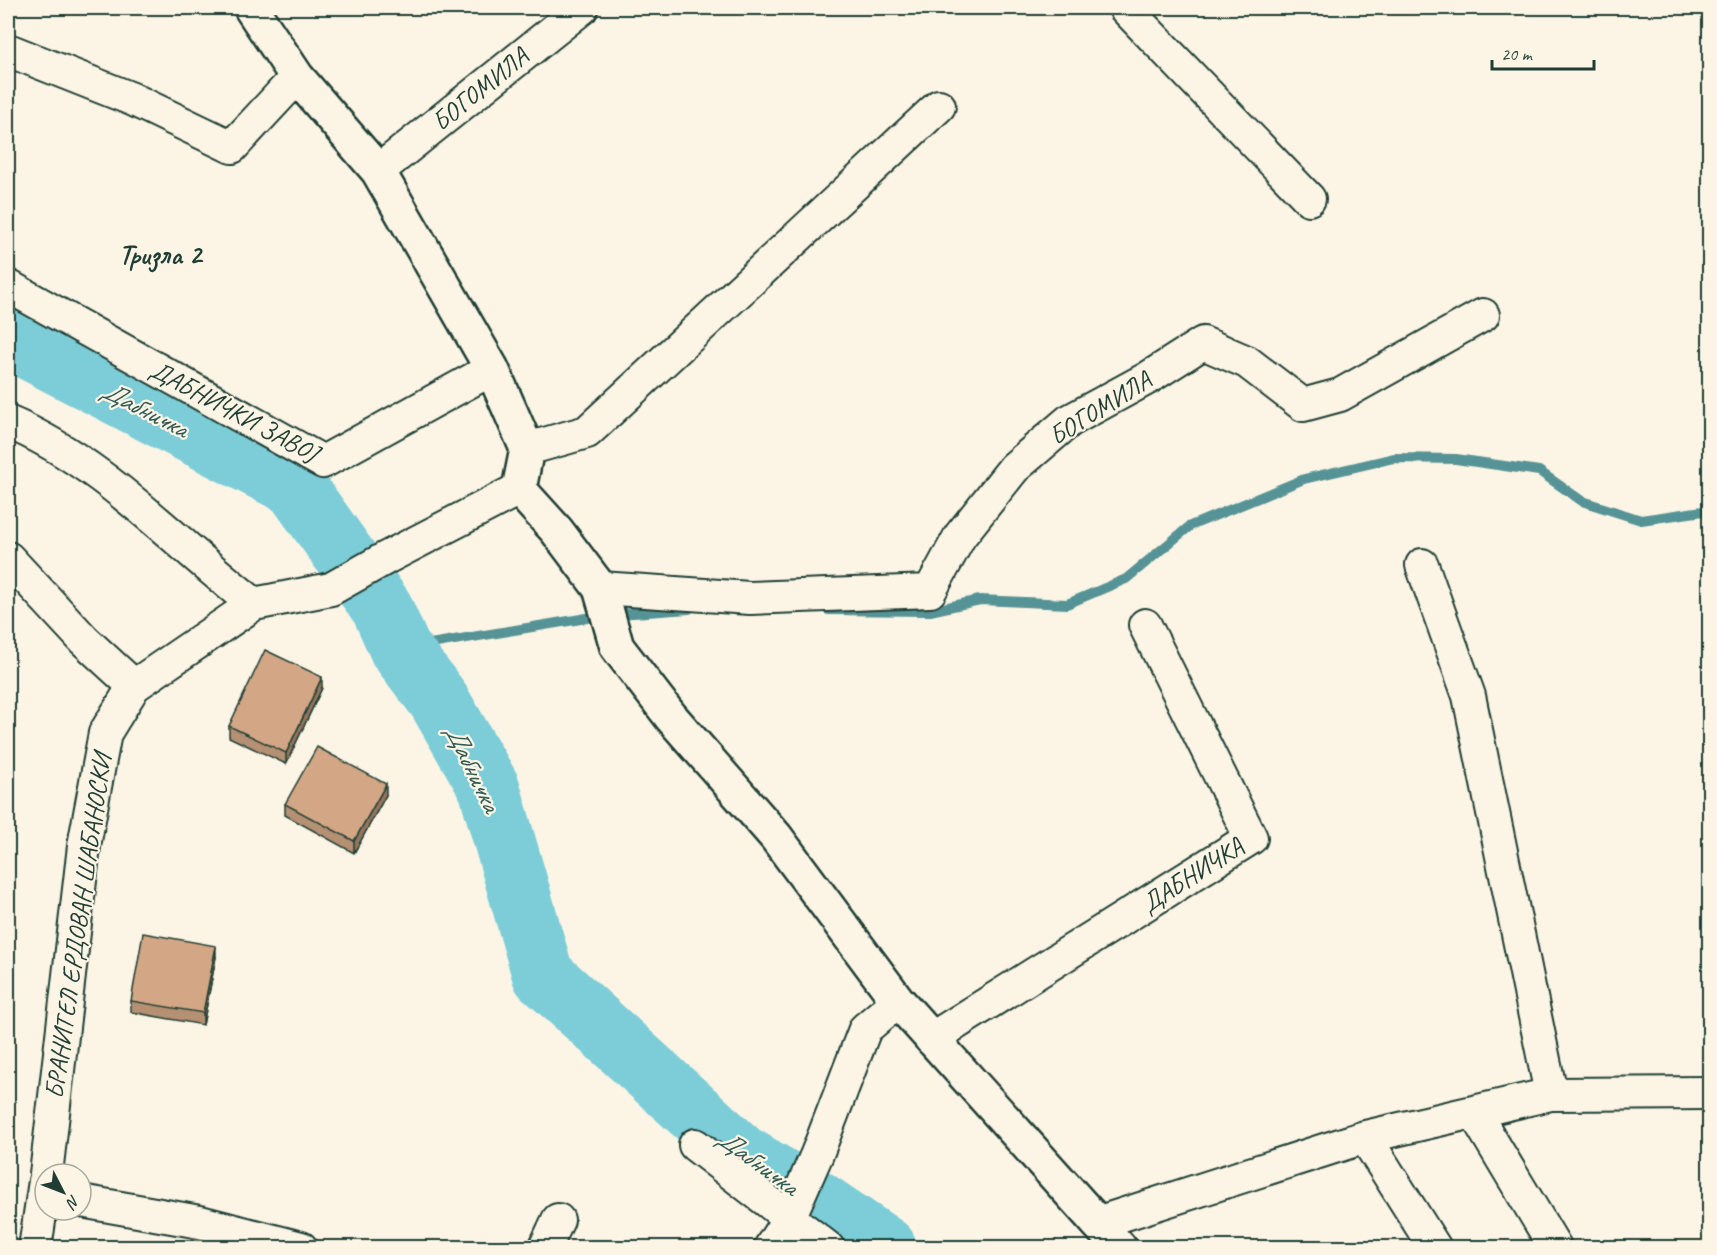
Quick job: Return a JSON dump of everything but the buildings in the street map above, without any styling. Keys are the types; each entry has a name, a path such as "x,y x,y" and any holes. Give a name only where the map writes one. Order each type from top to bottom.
{"street":[{"path":"251,8 297,77 378,171 492,369 527,449 519,489 556,531 600,588 617,647 671,717 776,837 898,1001 1120,1248"},
{"name":"БОГОМИЛА","path":"378,171 582,8"},
{"path":"1125,8 1309,199"},
{"path":"8,50 132,99 231,147 297,77"},
{"path":"527,449 587,432 939,106"},
{"name":"ДАБНИЧКИ ЗАВОЈ","path":"8,286 323,462 492,369"},
{"name":"БОГОМИЛА","path":"600,588 750,598 930,591 960,536 1014,468 1069,421 1148,378 1203,344 1247,362 1303,405 1340,395 1483,315"},
{"path":"8,422 95,471 207,568 254,604"},
{"name":"БРАНИТЕЛ ЕРДОВАН ШАБАНОСКИ","path":"48,1162 84,846 105,733 134,686 254,604 331,589 519,489"},
{"path":"8,558 84,640 134,686"},
{"path":"1422,565 1469,696 1551,1094"},
{"name":"ДАБНИЧКА","path":"931,1039 1251,838 1145,625"},
{"path":"770,1248 789,1218 817,1155 865,1029 898,1001"},
{"path":"1097,1223 1365,1137 1551,1094 1708,1098"},
{"path":"1474,1112 1555,1247"},
{"path":"1365,1137 1435,1248"},
{"path":"695,1146 828,1248"},
{"path":"93,1203 200,1222 301,1248"},
{"name":"БРАНИТЕЛ ЕРДОВАН ШАБАНОСКИ","path":"35,1248 39,1222"}],"waterway":[{"name":"Дабничка","path":"8,338 295,486 382,608 400,649 438,699 489,787 543,975 741,1155 805,1193 886,1248"},
{"path":"828,610 930,611 980,600 1067,604 1126,579 1190,526 1304,479 1394,458 1456,459 1539,471 1582,501 1641,520 1710,510"},
{"path":"400,649 605,615 689,609"}],"district":[{"name":"Тризла 2","path":"160,254"}]}
